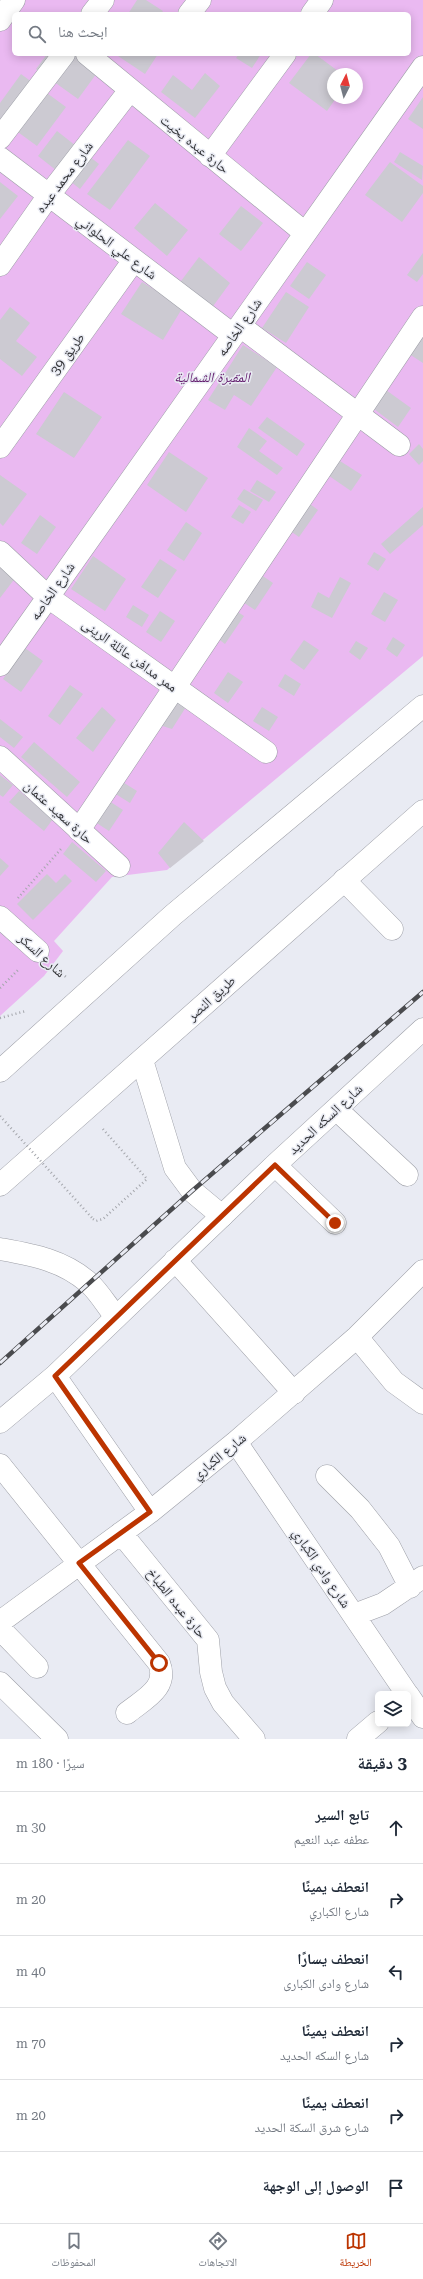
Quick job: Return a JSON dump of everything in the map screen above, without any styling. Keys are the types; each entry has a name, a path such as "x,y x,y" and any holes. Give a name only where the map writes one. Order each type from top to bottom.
{"main road":[{"path":"0,20 14,0"},
{"path":"94,12 103,0"},
{"path":"190,12 200,0"},
{"path":"313,12 322,0"},
{"path":"0,138 62,56"},
{"name":"حارة عبده بخيت","path":"89,56 305,233"},
{"path":"210,156 283,56"},
{"name":"شارع الخاصه","path":"0,665 423,67"},
{"name":"شارع محمد عبده","path":"0,265 49,195 130,90"},
{"name":"شارع علي الحلواني","path":"0,158 134,260 358,414 399,445"},
{"name":"طريق 39","path":"0,447 134,260"},
{"path":"79,830 423,317"},
{"name":"ممر مدافن عائلة الرينى","path":"0,552 48,597 266,752"},
{"path":"0,1071 173,915 423,706"},
{"name":"حارة سعيد عثمان","path":"0,757 119,866"},
{"name":"طريق النصر","path":"0,1186 423,811"},
{"path":"344,880 392,929"},
{"name":"شارع السكر","path":"0,917 38,951"},
{"name":"شارع السكه الحديد","path":"0,1422 55,1376 275,1165 423,1029"},
{"path":"142,1060 175,1168 192,1191 222,1216"},
{"path":"336,1109 407,1175"},
{"path":"275,1165 335,1223"},
{"path":"0,1249 43,1257 65,1265 90,1283 116,1317"},
{"path":"175,1260 294,1393"},
{"name":"شارع الكباري","path":"0,1622 150,1512 236,1442 357,1337 423,1271"},
{"path":"357,1337 394,1382 423,1403"},
{"path":"55,1376 150,1512"},
{"name":"شارع وادي الكباري","path":"236,1442 405,1691"},
{"path":"0,1465 159,1663 162,1672 161,1681 156,1689 127,1713"},
{"path":"327,1476 360,1509 417,1582 383,1604 354,1615"},
{"name":"حارة عبده الطباخ","path":"121,1533 208,1640 210,1672 214,1688 223,1703 254,1739"},
{"path":"0,1629 37,1667"},
{"path":"0,1683 57,1739"},
{"name":"شارع وادي الكباري","path":"411,1700 423,1717"},
{"path":"358,1739 375,1725"}],"path":[{"path":"0,917 79,830"},
{"name":"شارع السكر","path":"38,951 84,994"},
{"path":"0,1116 92,1219 96,1221 103,1219 148,1178 86,1110"}],"green space":[{"name":"المقبرة الشمالية","path":"0,0 423,0 423,656 167,870 112,877 54,941 63,951 44,976 0,1016"}],"building":[{"path":"137,0 146,0 163,11 162,12 129,12"},
{"path":"46,56 96,56 105,62 78,99 36,69"},
{"path":"118,56 157,56 145,74"},
{"path":"238,56 260,56 252,68 236,58"},
{"path":"309,56 318,56 334,68 327,68 327,104 332,104 327,111 289,83"},
{"path":"205,73 220,86 195,118 161,92 173,75 192,90"},
{"path":"21,74 66,107 37,146 0,119 0,103"},
{"path":"423,97 423,129 408,119"},
{"path":"57,131 99,164 80,189 38,156"},
{"path":"128,140 150,156 110,210 87,194"},
{"path":"400,152 423,166 422,180 394,162"},
{"path":"390,162 423,186 423,193 402,222 365,195"},
{"path":"0,182 18,196 0,219"},
{"path":"155,203 188,230 167,256 134,228"},
{"path":"241,206 263,223 241,251 219,234"},
{"path":"423,253 423,274 417,282 407,275"},
{"path":"199,257 230,283 211,309 178,285"},
{"path":"307,262 326,275 309,299 290,286"},
{"path":"142,282 183,307 163,340 121,314"},
{"path":"286,292 309,307 286,343 262,328"},
{"path":"10,307 30,323 16,341 37,357 22,376 0,359 0,320"},
{"path":"423,325 423,363 406,352"},
{"path":"243,345 277,367 251,406 234,395 225,410 208,400"},
{"path":"379,385 411,408 398,427 366,403"},
{"path":"64,392 102,417 74,458 36,434"},
{"path":"267,417 305,444 297,456 258,428"},
{"path":"249,428 267,441 259,451 283,468 277,475 237,447"},
{"path":"419,444 423,449 423,461 419,465 409,454"},
{"path":"169,452 208,478 186,512 147,485"},
{"path":"329,454 362,475 351,491 319,469"},
{"path":"0,475 27,494 3,526 0,523"},
{"path":"257,480 276,492 269,502 250,491"},
{"path":"244,489 263,500 256,511 237,499"},
{"path":"302,498 318,510 299,537 283,526"},
{"path":"239,505 251,512 243,524 231,517"},
{"path":"423,507 423,525 390,554 381,544"},
{"path":"40,515 56,527 37,554 21,543"},
{"path":"186,522 202,533 184,561 167,550"},
{"path":"374,552 386,559 378,571 367,564"},
{"path":"93,556 126,579 105,611 71,589"},
{"path":"160,559 177,570 158,598 141,587"},
{"path":"0,565 16,577 0,598"},
{"path":"257,572 273,583 255,610 238,599"},
{"path":"340,577 351,583 332,618 311,607 318,592 329,598"},
{"path":"384,592 398,600 385,622 371,614"},
{"path":"133,605 149,615 142,627 126,617"},
{"path":"227,605 244,616 225,644 209,632"},
{"path":"160,611 175,621 161,642 146,632"},
{"path":"393,637 405,645 397,657 386,649"},
{"path":"304,640 319,650 304,670 290,660"},
{"path":"356,641 368,648 360,660 349,652"},
{"path":"25,648 43,661 21,692 3,679"},
{"path":"228,672 243,682 228,703 214,693"},
{"path":"285,674 301,684 294,696 278,686"},
{"path":"70,685 83,694 60,725 48,716"},
{"path":"169,697 186,707 172,729 153,723"},
{"path":"102,707 116,720 93,752 76,738"},
{"path":"262,707 278,717 269,731 253,721"},
{"path":"0,719 23,737 14,748 0,737"},
{"path":"34,742 80,782 67,797 21,757"},
{"path":"0,775 13,785 3,797 0,795"},
{"path":"121,781 137,791 130,803 114,793"},
{"path":"19,791 53,819 44,831 9,802"},
{"path":"106,799 123,810 109,831 92,820"},
{"path":"184,822 204,841 170,868 158,853"},
{"path":"72,842 106,871 96,882 63,854"},
{"path":"0,858 9,866 0,876"},
{"path":"47,874 56,883 65,874 72,881 33,920 17,904"}],"railway":[{"path":"0,1363 192,1191 423,992"}],"route":[{"path":"159,1663 79,1563 150,1512 55,1376 275,1165 335,1223"}]}
